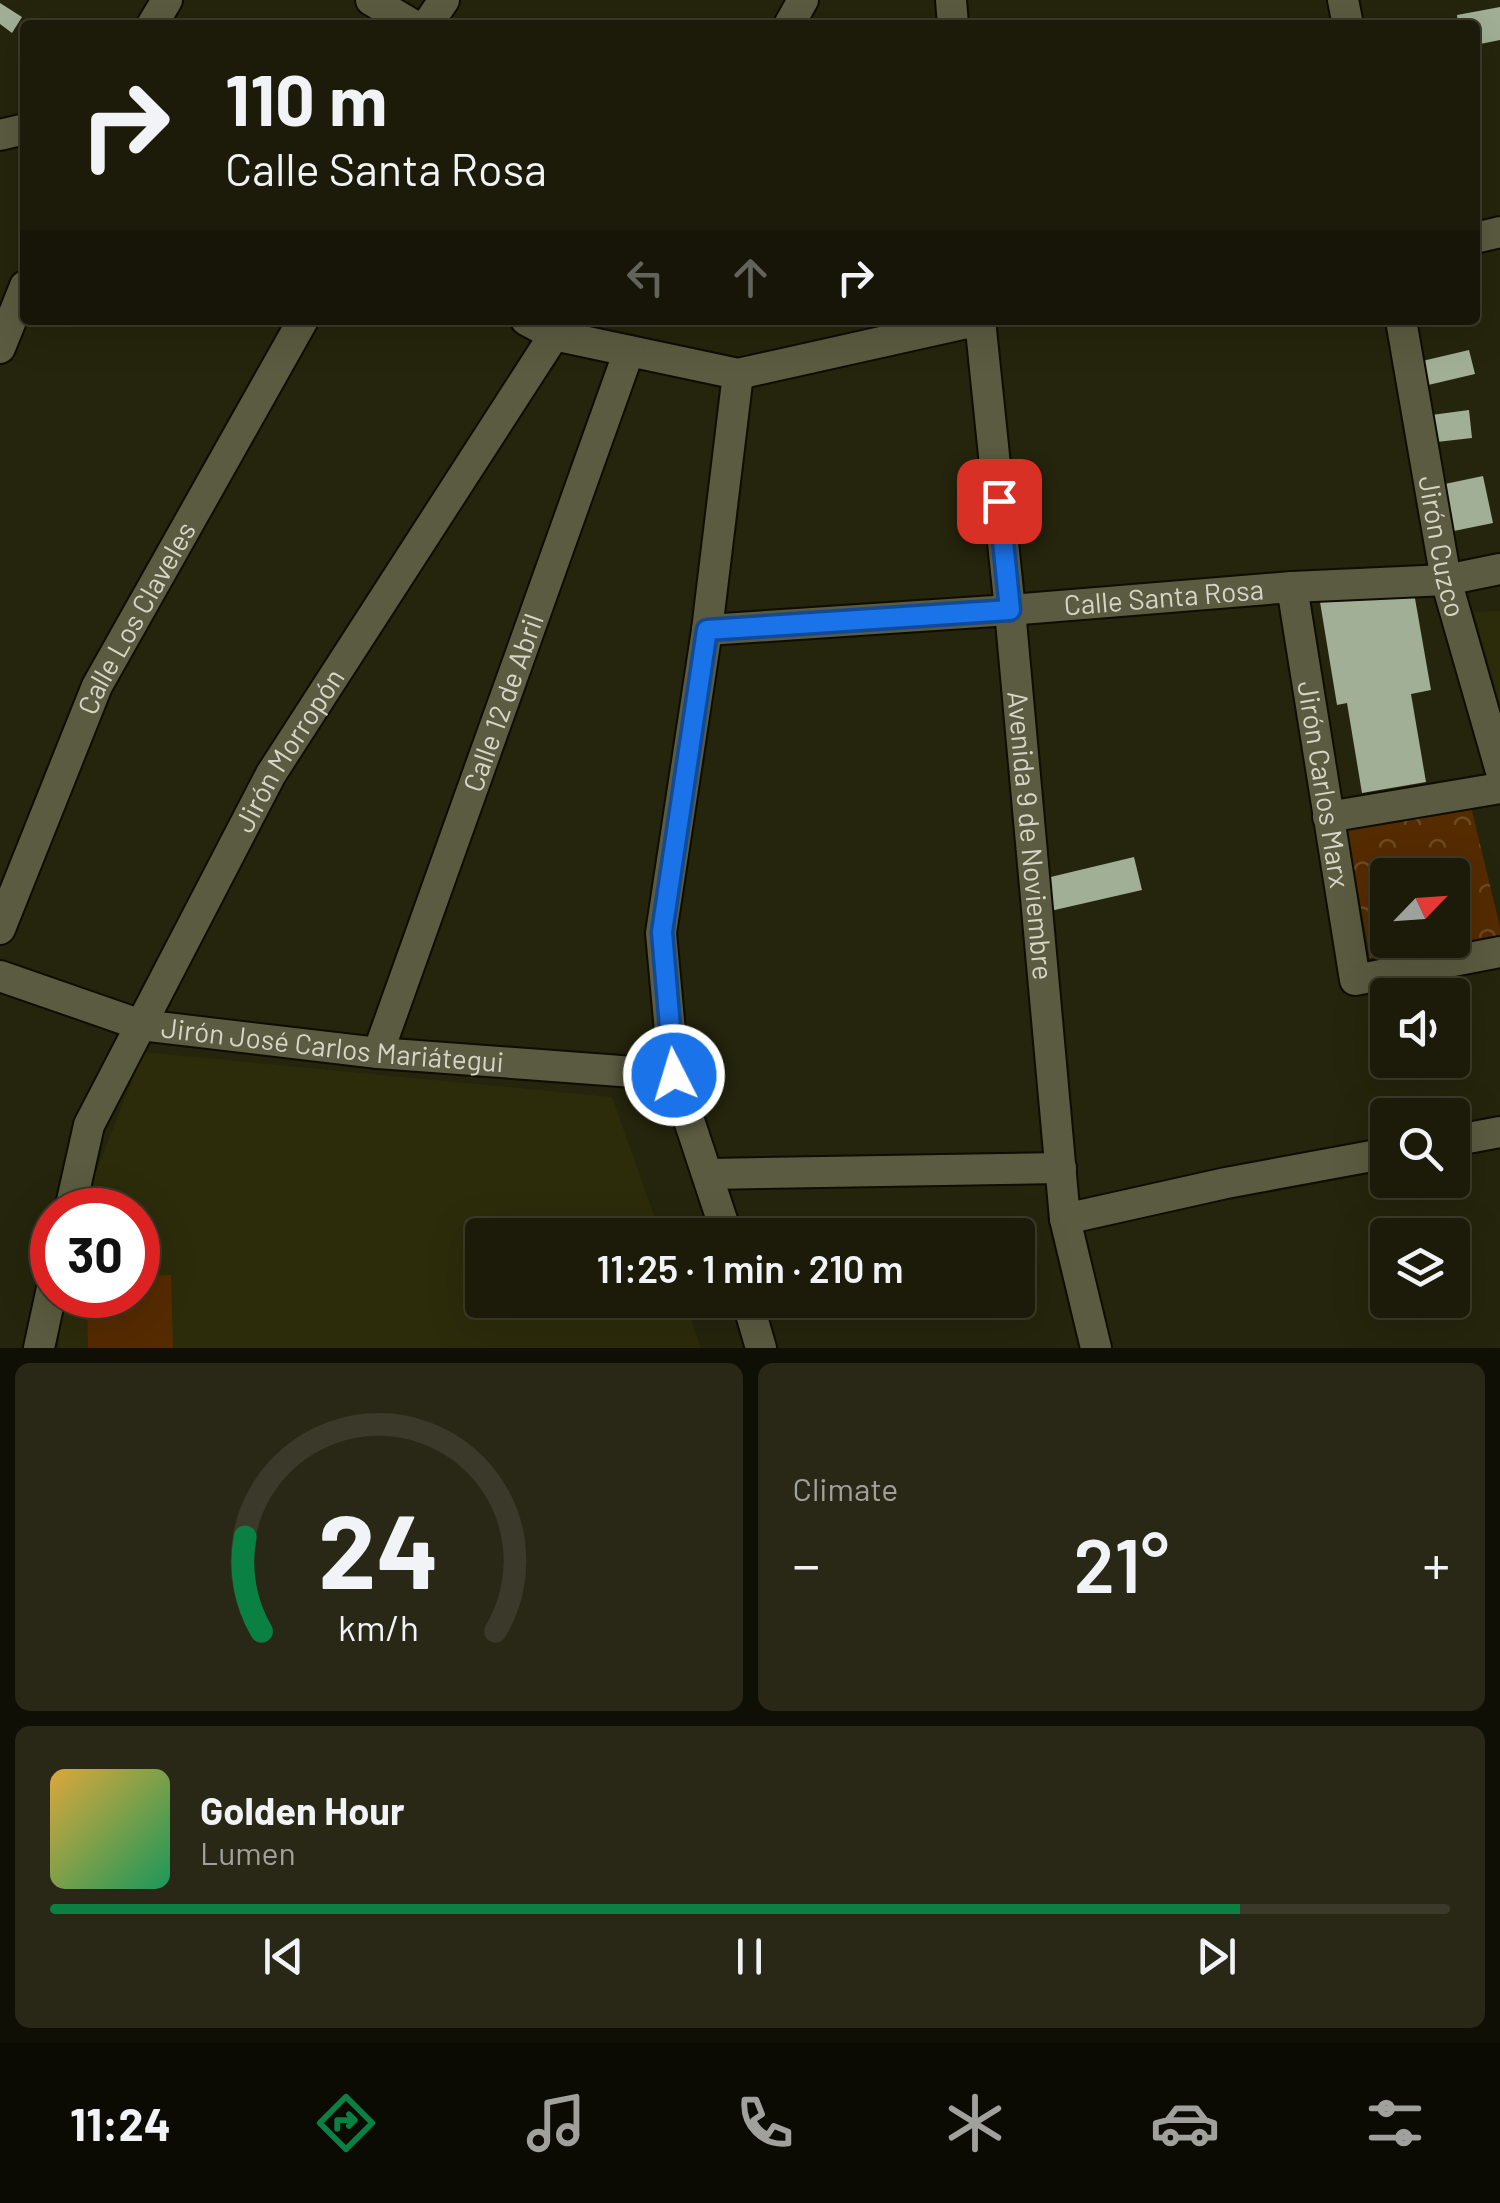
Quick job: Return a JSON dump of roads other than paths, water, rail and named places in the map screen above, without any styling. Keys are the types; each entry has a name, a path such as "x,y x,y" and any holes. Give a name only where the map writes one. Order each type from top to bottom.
{"street":[{"path":"371,0 405,20"},
{"path":"0,348 20,298"},
{"name":"Calle Los Claveles","path":"0,929 97,686 299,325"},
{"path":"562,328 629,351 738,374 958,325"},
{"name":"Avenida 9 de Noviembre","path":"981,325 1065,1219 1096,1348"},
{"name":"Jirón Cuzco","path":"1402,325 1446,580 1500,768"},
{"name":"Jirón Morropón","path":"75,1188 90,1125 271,774 562,328"},
{"name":"Calle 12 de Abril","path":"378,1053 629,351"},
{"path":"721,1218 674,1075 662,932 707,630 738,374"},
{"name":"Calle Santa Rosa","path":"707,630 1292,587 1446,580 1500,568"},
{"name":"Jirón Carlos Marx","path":"1292,587 1354,980 1500,952"},
{"path":"1328,818 1500,788"},
{"name":"Jirón José Carlos Mariátegui","path":"0,976 141,1025 378,1053 674,1075"},
{"path":"1470,1137 1500,1132"},
{"path":"1065,1219 1370,1156"},
{"path":"708,1174 1061,1168"},
{"path":"39,1348 46,1318"},
{"path":"752,1318 761,1348"}]}
